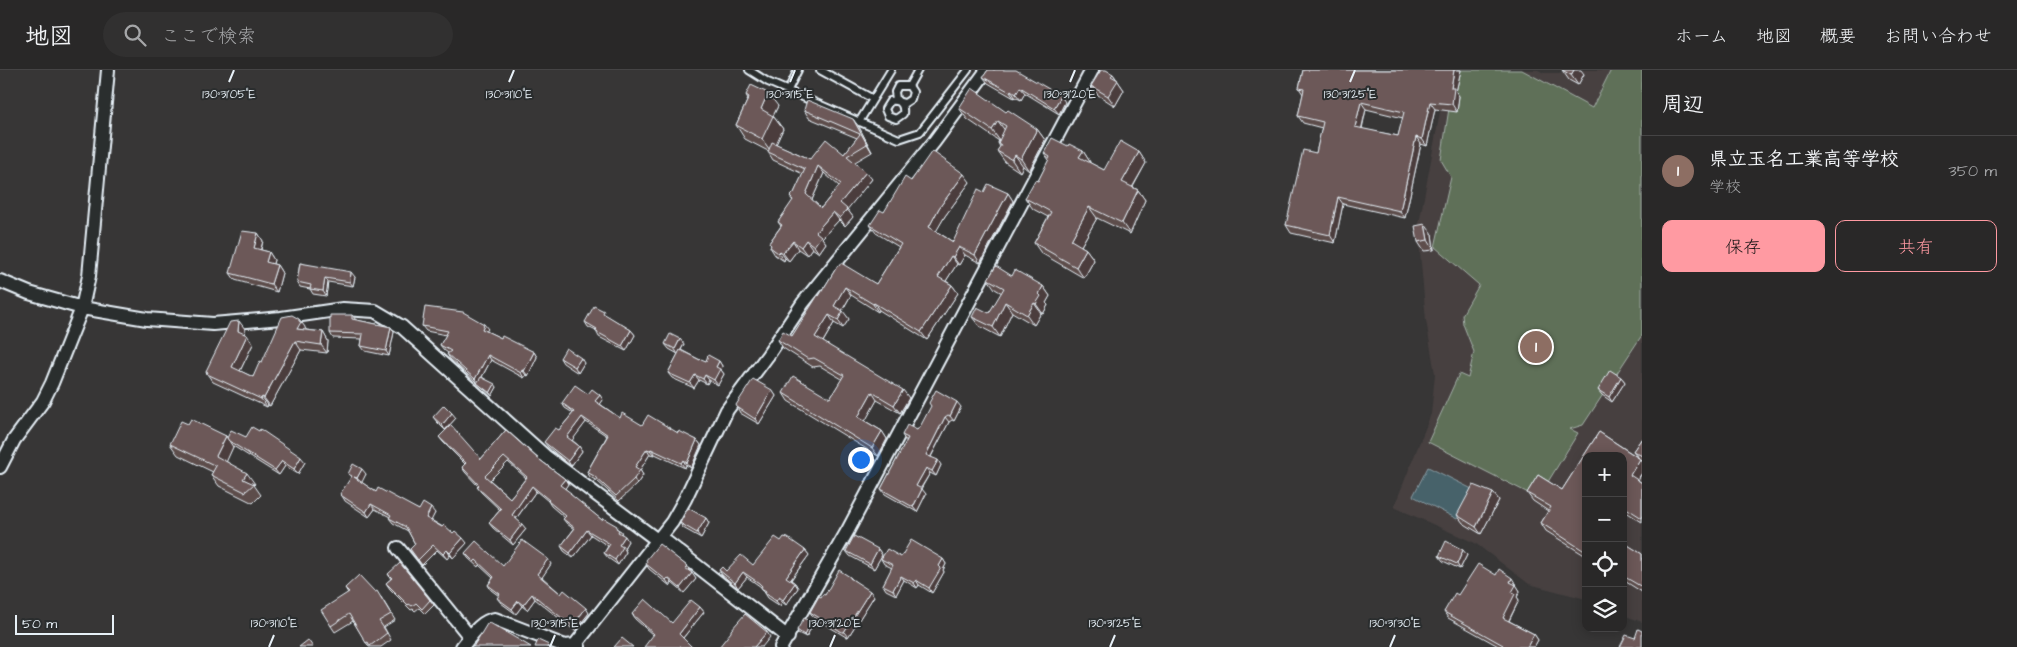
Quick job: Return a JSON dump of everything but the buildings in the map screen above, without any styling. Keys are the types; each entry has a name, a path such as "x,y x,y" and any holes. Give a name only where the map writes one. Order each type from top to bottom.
{"street":[{"path":"0,467 14,440 43,401 82,308 89,276 108,70"},
{"path":"398,548 466,642 487,620 495,619 565,646 577,646 672,522 685,499 727,410 768,355 803,303 934,142 987,70"},
{"path":"0,281 28,293 82,308 147,320 213,324 281,318 343,309 375,311 402,327 544,456 658,538 784,642 823,576 892,448 1092,70"}],"lane":[{"path":"749,70 768,82 899,139 920,132 968,70"},
{"path":"788,90 798,70"},
{"path":"820,70 873,98"},
{"path":"859,122 891,70"},
{"path":"909,86 918,70"},
{"path":"900,86 909,86 913,92 911,99 905,103 899,101 895,96 896,89 900,86"}],"shaded area":[{"path":"1448,70 1538,70 1544,73 1559,73 1568,70 1642,70 1642,622 1627,616 1627,452 1582,452 1582,598 1529,584 1475,543 1394,507 1431,414 1435,374 1426,320 1418,229"}],"green space":[{"path":"1455,70 1522,70 1592,108 1611,70 1642,70 1642,335 1583,425 1570,429 1578,433 1538,498 1428,442 1459,374 1468,378 1474,352 1463,324 1462,315 1479,285 1435,247 1451,177 1441,160"}],"water":[{"path":"1428,467 1472,489 1457,519 1413,496"}],"place":[{"name":"県立玉名工業高等学校","path":"1536,347"}]}
